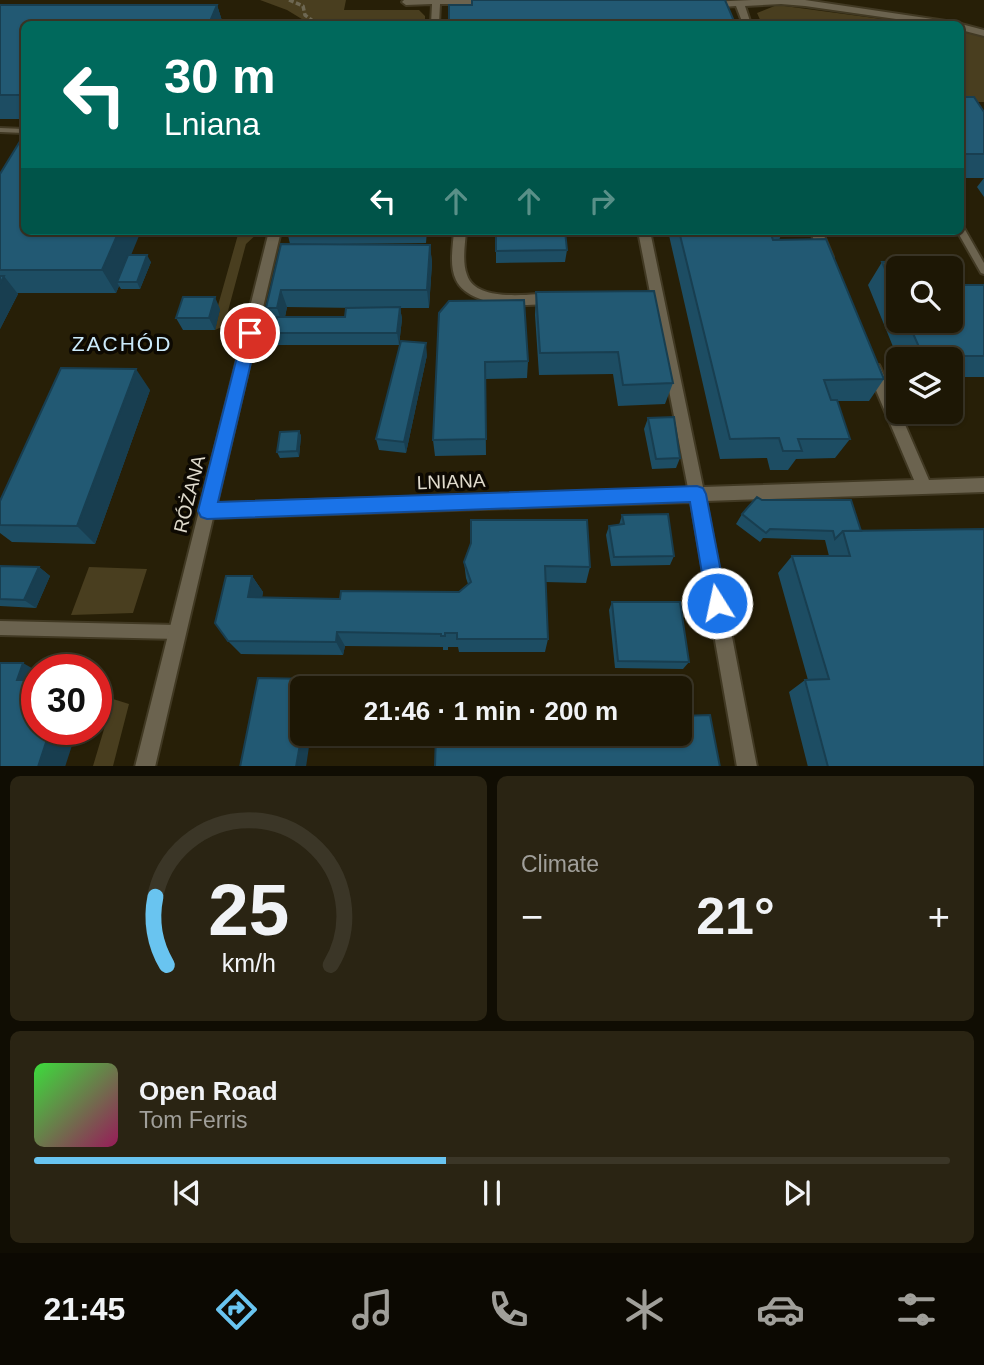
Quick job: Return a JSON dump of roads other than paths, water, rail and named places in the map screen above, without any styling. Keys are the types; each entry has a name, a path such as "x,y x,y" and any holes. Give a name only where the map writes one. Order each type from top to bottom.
{"street":[{"path":"406,2 499,1"},
{"path":"435,21 436,2"},
{"path":"700,5 805,3 926,21"},
{"path":"740,4 746,21"},
{"path":"964,28 984,33"},
{"name":"RÓŻANA","path":"145,766 274,235"},
{"path":"460,235 461,280 478,296 494,299 562,298"},
{"path":"644,235 650,296 697,494 747,766"},
{"path":"818,235 832,269"},
{"path":"870,359 925,486"},
{"name":"LNIANA","path":"207,511 984,485"}],"lane":[{"path":"0,130 21,131"},
{"path":"964,235 984,271"},
{"path":"0,628 177,632"}],"district":[{"name":"ZACHÓD","path":"122,344"}]}
